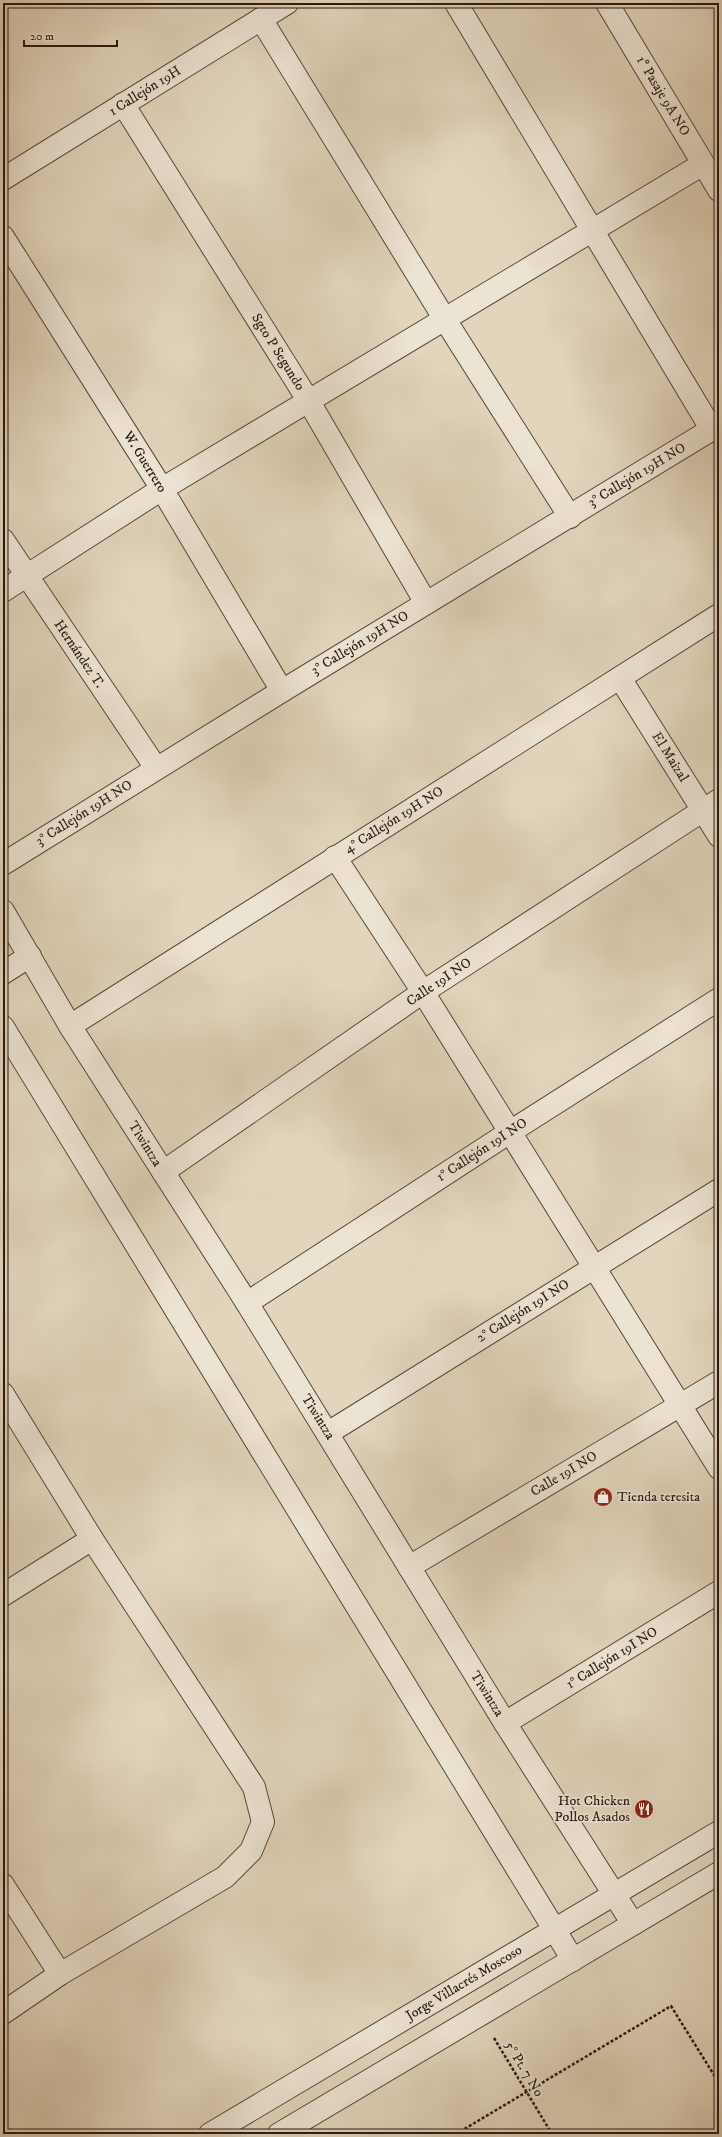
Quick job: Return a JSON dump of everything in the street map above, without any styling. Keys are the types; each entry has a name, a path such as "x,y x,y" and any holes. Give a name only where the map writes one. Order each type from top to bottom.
{"street":[{"path":"456,3 591,231 716,428"},
{"name":"1º Pasaje 9A NO","path":"607,3 719,190"},
{"path":"274,9 444,318 570,516"},
{"name":"1 Callejón 19H","path":"3,179 274,9"},
{"name":"Sgto P Segundo","path":"123,104 308,400 426,604"},
{"path":"3,591 162,488 703,164"},
{"name":"W. Guerrero","path":"3,237 162,488 282,691"},
{"name":"3° Callejón 19H NO","path":"3,864 156,768 716,428"},
{"name":"Hernández T.","path":"3,540 26,577 156,768"},
{"name":"4° Callejón 19H NO","path":"70,1026 719,615"},
{"name":"El Maizal","path":"620,678 711,804 719,836"},
{"name":"Calle 19I NO","path":"163,1172 423,992 711,804"},
{"path":"335,857 423,992 592,1267 719,1468"},
{"name":"Tiwintza","path":"3,911 70,1026 247,1303 505,1723 633,1924"},
{"path":"3,973 30,956"},
{"name":"1° Callejón 19I NO","path":"247,1303 510,1132 719,999"},
{"path":"3,1027 573,1960"},
{"name":"2° Callejón 19I NO","path":"328,1433 592,1267 719,1190"},
{"name":"Calle 19I NO","path":"409,1567 719,1382"},
{"path":"3,1394 92,1539 254,1787 263,1822 251,1851 225,1877 60,1974 3,2013"},
{"path":"3,1595 92,1539"},
{"name":"1° Callejón 19I NO","path":"505,1723 719,1592"},
{"name":"Jorge Villacrés Moscoso","path":"210,2134 719,1832"},
{"path":"279,2134 719,1873"},
{"path":"3,1885 60,1974"}],"path":[{"path":"456,2134 671,2006 719,2083"},
{"name":"5° Pt. 7 No","path":"480,2015 552,2134"}],"place":[{"name":"Tienda teresita","path":"603,1497"},
{"name":"Hot Chicken Pollos Asados","path":"644,1809"}]}
